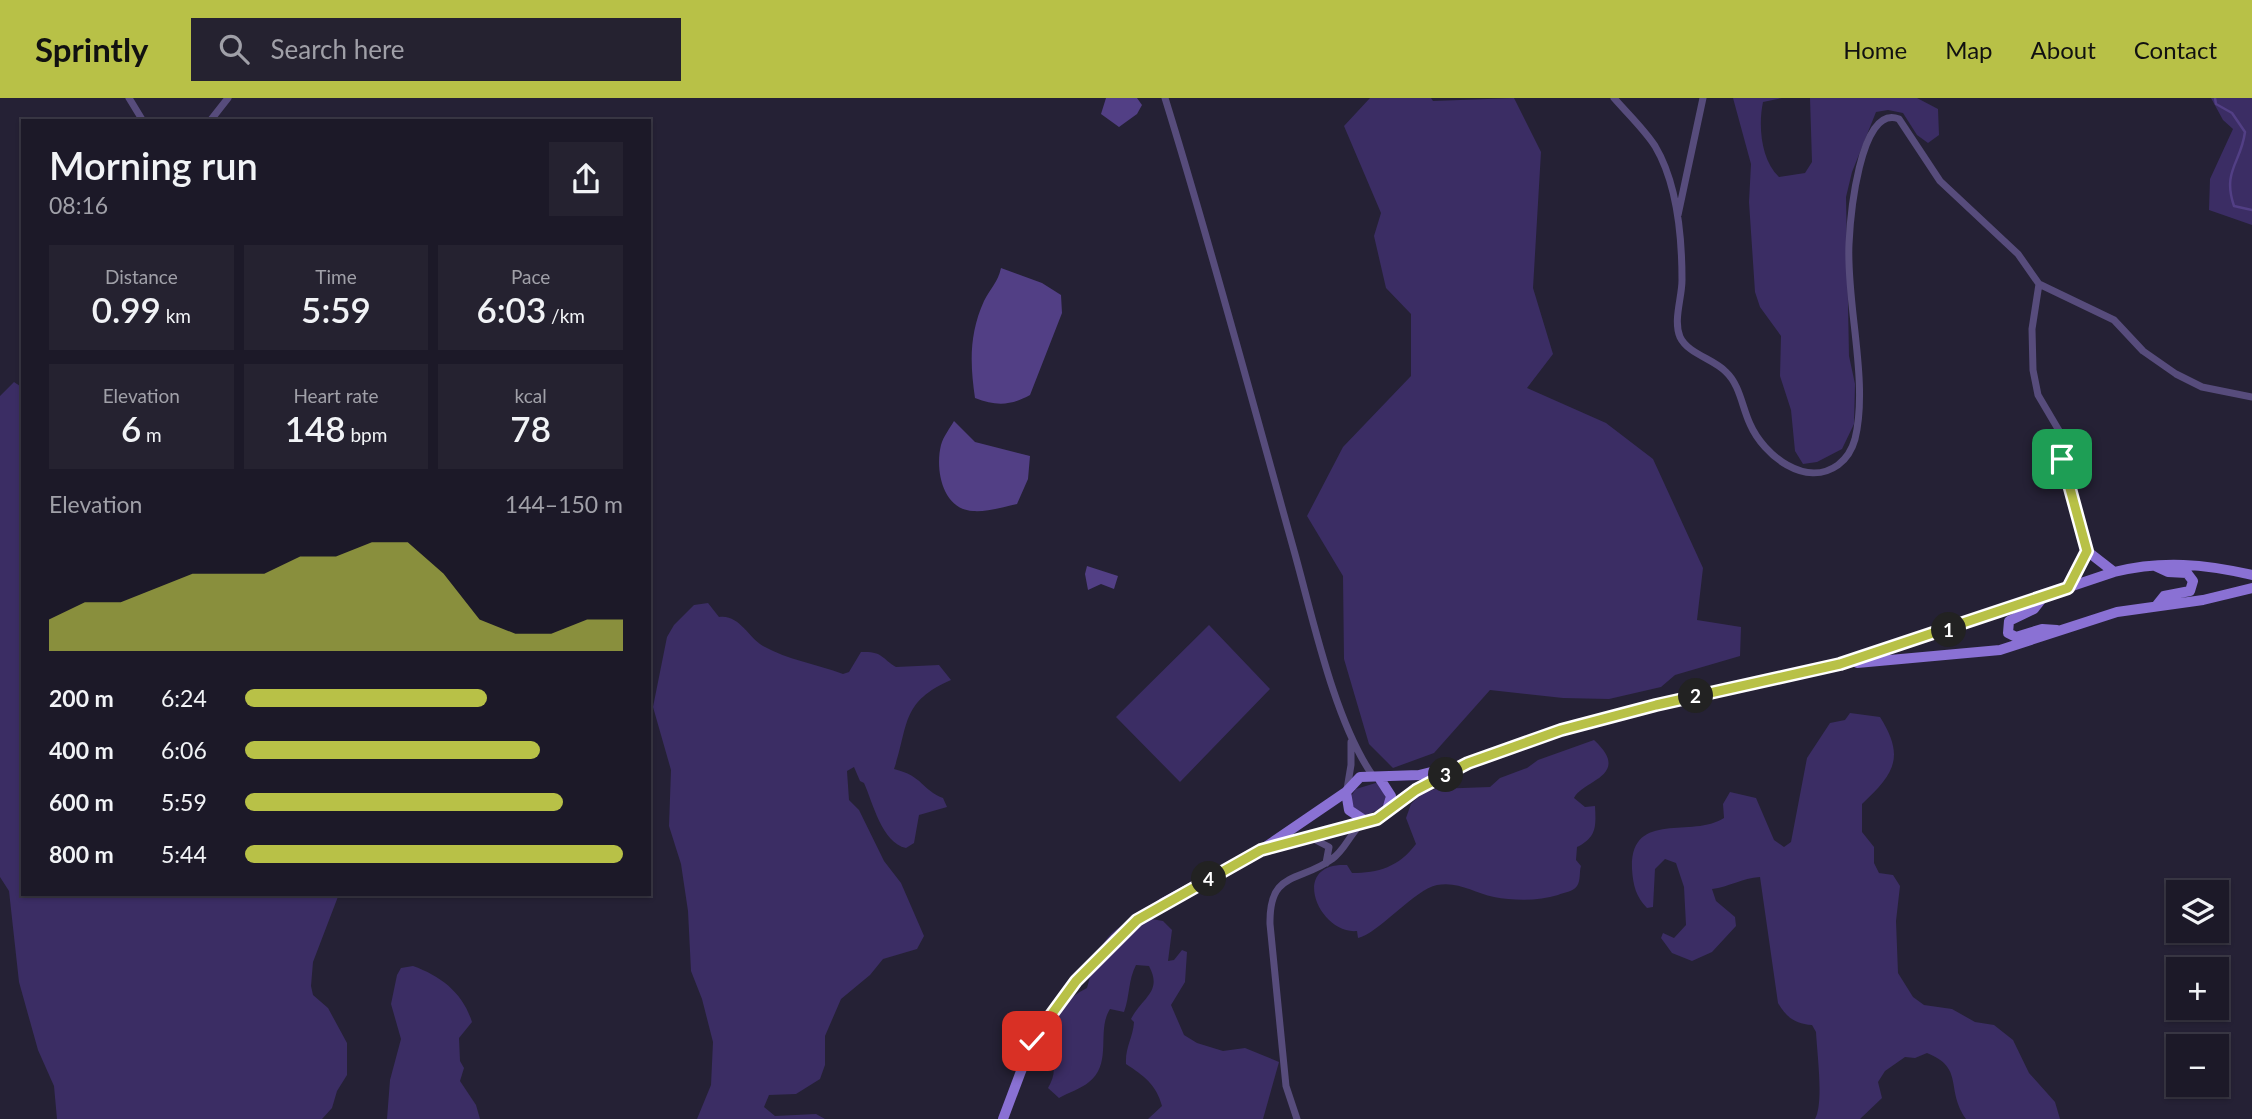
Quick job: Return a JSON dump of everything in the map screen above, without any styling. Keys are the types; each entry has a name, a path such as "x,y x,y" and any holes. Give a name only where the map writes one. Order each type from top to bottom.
{"main road":[{"path":"2068,588 2087,551 2114,572"},
{"path":"1003,1119 1032,1041 1056,1004 1095,959 1137,920 1261,850 1346,793 1360,777 1419,775 1468,763 1561,730 1656,705 1840,664 2114,572 2153,564 2190,563 2252,575"},
{"path":"2153,564 2168,572 2187,573 2193,581 2190,591 2164,596 2156,606"},
{"path":"1840,664 1975,654 2031,641 2117,612 2203,600 2252,588"},
{"path":"2044,596 2034,609 2009,621 2008,633 2016,637 2042,629 2060,631"},
{"path":"1261,850 1364,820 1377,819 1416,790 1468,763"},
{"path":"1377,777 1391,796 1387,810"},
{"path":"1346,793 1349,810 1364,820"}],"street":[{"path":"129,98 142,119"},
{"path":"212,119 228,98"},
{"path":"1165,98 1315,625 1351,738 1359,756 1377,777"},
{"path":"1614,98 1655,146 1666,172 1682,256 1678,328 1681,340 1725,370 1733,380 1751,428 1770,449 1802,474 1829,472 1849,453 1855,439 1857,361 1849,246 1858,166 1870,135 1879,123 1894,117 1899,119 1940,181 2018,254 2039,284 2114,320 2143,351 2176,374 2202,387 2252,397"},
{"path":"1677,220 1703,98"},
{"path":"2039,284 2032,329 2033,370 2038,395 2061,434 2070,496 2087,551"},
{"path":"1346,793 1351,765 1351,738"},
{"path":"1297,1119 1286,1086 1270,910 1279,885 1326,863 1340,853 1364,820"},
{"path":"1309,837 1325,842 1329,847 1326,863"}],"shaded area":[{"path":"1106,98 1137,98 1142,105 1137,114 1119,127 1101,114"},
{"path":"1370,98 1431,98 1433,101 1514,98 1541,152 1533,288 1553,354 1527,388 1606,423 1653,459 1703,568 1697,620 1741,627 1740,656 1675,675 1661,687 1609,699 1563,698 1490,690 1434,753 1393,768 1369,744 1344,659 1343,576 1307,516 1343,447 1411,376 1411,314 1386,288 1374,236 1381,213 1344,126"},
{"path":"1733,98 1782,98 1763,102 1761,121 1765,152 1779,177 1805,173 1812,162 1810,98 1917,98 1938,109 1939,135 1928,143 1917,135 1903,113 1888,110 1876,112 1852,172 1846,197 1849,356 1855,384 1854,424 1842,449 1817,462 1803,464 1795,451 1791,410 1780,376 1781,336 1760,307 1755,292 1749,202 1751,164"},
{"path":"2211,98 2252,98 2252,225 2209,210 2210,179 2233,129 2223,120"},
{"path":"1001,268 1042,283 1061,295 1062,313 1030,395 1003,404 975,398 972,373 973,337 979,313"},
{"path":"14,382 21,387 21,896 338,896 313,962 311,986 313,995 328,1008 347,1043 347,1075 337,1091 332,1108 322,1119 57,1119 54,1086 38,1050 19,982 9,891 0,877 0,396"},
{"path":"954,421 975,442 1030,456 1028,479 1017,504 973,511 962,509 948,496 940,476 939,455 943,439"},
{"path":"1087,566 1118,576 1114,589 1101,584 1088,590 1085,574"},
{"path":"708,603 719,617 738,622 763,646 792,658 843,674 849,672 861,652 874,653 896,667 939,665 951,680 935,688 915,706 905,728 894,769 917,779 943,798 947,807 919,815 914,843 906,848 891,839 879,821 864,783 860,781 854,767 847,771 849,800 859,810 884,861 901,883 924,936 917,949 883,959 870,975 841,999 825,1036 825,1065 820,1079 796,1094 769,1095 764,1107 775,1116 816,1114 825,1119 697,1119 711,1085 713,1042 702,999 691,971 688,911 681,864 669,826 671,770 653,707 667,637 674,625 694,605"},
{"path":"1209,625 1270,689 1180,782 1116,717"},
{"path":"1850,713 1880,717 1892,743 1893,764 1889,773 1862,804 1862,832 1874,847 1874,863 1879,873 1893,875 1900,886 1896,921 1898,973 1913,997 1924,1005 1952,1009 1975,1022 1994,1025 2013,1040 2029,1073 2055,1102 2060,1119 1966,1119 1956,1098 1951,1073 1939,1059 1927,1053 1915,1058 1905,1057 1885,1071 1878,1082 1882,1098 1860,1119 1815,1119 1820,1090 1816,1032 1812,1025 1792,1019 1778,1003 1760,877 1712,889 1716,901 1735,917 1736,926 1712,952 1692,961 1672,953 1661,938 1663,933 1674,938 1686,925 1684,887 1676,863 1665,859 1655,869 1653,907 1647,908 1638,895 1632,869 1634,850 1641,839 1652,832 1711,824 1724,818 1723,804 1730,792 1756,798 1774,840 1784,847 1791,842 1807,758 1830,723 1845,720"},
{"path":"1594,740 1605,752 1608,762 1602,776 1574,798 1585,807 1595,806 1595,819 1592,835 1577,847 1576,860 1581,866 1578,884 1573,890 1551,897 1518,900 1494,897 1452,885 1437,885 1418,894 1376,929 1358,938 1357,931 1343,929 1331,922 1322,911 1314,886 1318,875 1329,867 1347,865 1352,873 1371,872 1395,863 1416,844 1406,818 1411,804 1421,794 1435,789 1490,787 1500,778 1527,768 1538,760"},
{"path":"1379,782 1387,801 1380,809 1364,816 1353,810 1351,796 1356,789"},
{"path":"1146,918 1163,921 1172,930 1168,961 1174,960 1182,950 1187,952 1185,982 1171,1005 1184,1035 1197,1043 1223,1051 1245,1048 1279,1062 1263,1119 1148,1119 1162,1106 1148,1081 1126,1064 1126,1058 1134,1022 1131,1019 1154,982 1149,966 1136,965 1124,1012 1110,1009 1104,1027 1100,1066 1096,1074 1086,1084 1059,1098 1048,1088 1054,1069 1049,1053 1041,1042 1058,1011 1068,1000 1087,988 1099,951 1112,933 1132,921"},
{"path":"413,966 442,980 457,994 468,1012 472,1022 459,1038 460,1061 464,1068 460,1081 476,1105 480,1119 387,1119 390,1080 401,1039 391,1004 401,968"}],"waterway":[{"path":"2215,98 2216,104 2232,113 2245,132 2230,184 2234,206 2252,210"}],"route":[{"path":"1032,1041 1056,1004 1095,959 1137,920 1261,850 1364,820 1377,819 1416,790 1468,763 1561,730 1656,705 1840,664 1935,635 2068,588 2087,551 2062,459"}]}
